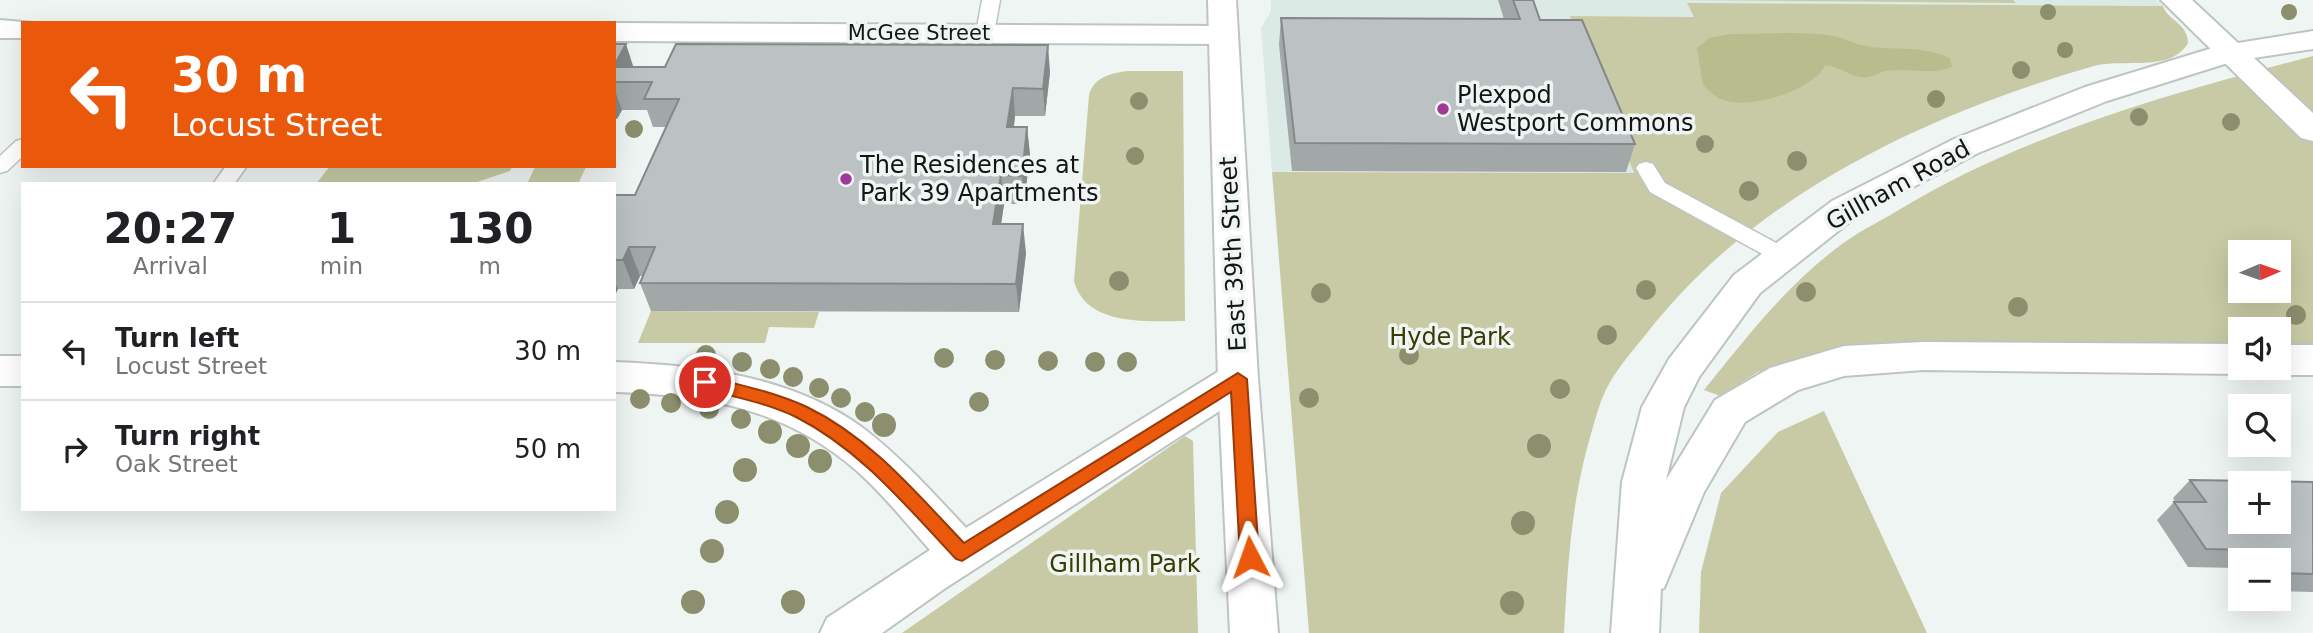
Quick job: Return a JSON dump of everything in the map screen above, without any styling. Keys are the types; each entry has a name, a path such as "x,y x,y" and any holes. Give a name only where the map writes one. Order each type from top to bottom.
{"main road":[{"path":"2175,0 2313,131"},
{"name":"McGee Street","path":"616,32 985,33 1223,17"},
{"name":"East 39th Street","path":"1223,17 1238,379 1254,633"},
{"path":"0,29 21,29"},
{"name":"Gillham Road","path":"1636,616 1644,482 1663,407 1683,369 1747,284 1844,209 1966,146 2096,94 2230,52 2313,40"},
{"name":"Gillham Road","path":"1636,616 1684,488 1730,411 1784,379 1844,362 1923,356 2228,359"},
{"path":"2291,360 2313,360"},
{"path":"0,371 21,371"},
{"path":"616,377 705,382 767,398 802,412 838,433 873,460 962,554"},
{"path":"844,633 962,554 1238,379"}],"lane":[{"path":"985,33 991,0"},
{"path":"0,167 21,147"},
{"path":"225,182 235,168"},
{"path":"1646,168 1657,187 1783,256"}],"shaded area":[{"name":"Plexpod Westport Commons","path":"1271,0 2157,0 2163,6 1687,3 1695,17 1571,16 1634,173 1272,172 1261,28 1271,11"}],"green space":[{"path":"1685,0 2013,0 2016,3"},
{"name":"Hyde Park","path":"1687,3 2163,6 2185,31 2188,43 2170,58 2145,63 2094,66 1969,108 1908,135 1848,165 1792,200 1739,239 1690,284 1622,364 1601,402 1584,459 1575,508 1564,633 1309,633 1272,172 1634,173 1570,16 1694,17"},
{"path":"1730,34 1821,34 1865,46 1929,51 1950,58 1952,67 1936,71 1886,71 1864,77 1825,65 1808,83 1794,90 1762,100 1732,102 1718,98 1703,85 1697,48 1709,38"},
{"path":"2313,56 2313,349 2291,349 2291,317 2228,317 2228,349 1853,347 1798,358 1758,372 1720,396 1704,390 1766,314 1800,279 1852,237 1996,159 2099,118 2205,85"},
{"path":"1128,71 1183,71 1185,321 1137,320 1105,314 1091,307 1081,296 1074,281 1089,95 1099,80"},
{"path":"328,168 512,168 510,171 477,182 318,182"},
{"path":"535,168 586,168 579,182 528,182"},
{"path":"651,311 819,312 814,328 769,327 765,343 638,343"},
{"path":"1824,411 1927,633 1699,633 1701,572 1721,493 1778,432"},
{"name":"Gillham Park","path":"1185,436 1193,441 1198,633 902,633"}],"building":[{"name":"Plexpod Westport Commons","path":"1513,0 1533,0 1540,20 1582,20 1635,144 1295,143 1281,18 1520,19"},
{"path":"616,44 626,44 616,62"},
{"name":"The Residences at Park 39 Apartments","path":"676,44 1048,45 1043,89 1013,88 1007,127 1027,127 1022,176 1001,175 993,224 1023,224 1016,284 640,283 655,247 629,247 623,260 616,260 616,195 635,195 679,99 644,99 652,82 616,82 616,67 665,67"},
{"path":"2190,480 2228,481 2228,534 2291,534 2291,482 2313,482 2313,574 2291,573 2291,548 2206,549 2174,502 2206,502"}],"place":[{"name":"Plexpod Westport Commons","path":"1443,109"},
{"name":"The Residences at Park 39 Apartments","path":"846,179"}],"route":[{"path":"705,382 767,398 802,412 838,433 873,460 962,554 1238,379 1250,557"}]}
